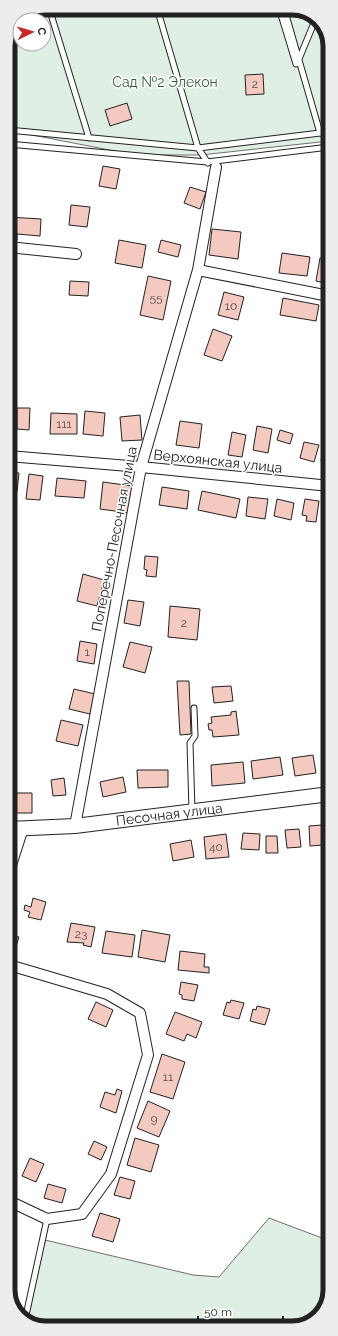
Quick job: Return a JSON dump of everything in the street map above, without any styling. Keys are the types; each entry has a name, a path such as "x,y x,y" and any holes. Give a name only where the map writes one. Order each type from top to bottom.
{"main road":[{"name":"Песочная улица","path":"15,829 75,826 323,795"}],"street":[{"name":"Поперечно-Песочная улица","path":"75,826 141,467 198,270 212,165"},
{"path":"15,248 76,254"},
{"path":"198,270 323,295"},
{"name":"Верхоянская улица","path":"15,457 141,467 323,485"},
{"path":"15,853 23,828"},
{"path":"15,967 107,994 140,1013 148,1055 111,1174 82,1214 47,1219 15,1204"}],"lane":[{"path":"51,15 89,138"},
{"path":"159,15 198,148 212,165"},
{"path":"281,15 320,133"},
{"path":"286,15 297,61"},
{"path":"297,61 314,24"},
{"path":"15,131 198,148 323,133"},
{"path":"15,145 212,165 323,148"},
{"path":"192,811 190,743 195,736 194,708"},
{"path":"26,1314 47,1219"}],"green space":[{"name":"Сад №2 Элекон","path":"52,15 294,15 304,17 309,20 319,30 323,46 323,142 201,155 135,155 22,133 15,133 15,52 52,52"},
{"path":"269,1218 323,1238 323,1294 319,1306 311,1315 304,1319 292,1321 44,1321 34,1319 28,1316 45,1240 193,1275 219,1277"}],"building":[{"path":"263,74 264,94 246,95 245,75"},
{"path":"127,103 132,119 110,126 105,110"},
{"path":"103,166 120,169 116,189 99,186"},
{"path":"190,187 206,192 200,209 184,203"},
{"path":"71,205 90,207 87,227 69,225"},
{"path":"15,217 41,219 40,236 17,234 17,240 15,240"},
{"path":"212,229 241,232 238,259 209,255"},
{"path":"119,240 146,245 142,268 115,263"},
{"path":"161,240 181,245 178,257 158,252"},
{"path":"282,253 310,257 307,276 279,273"},
{"path":"320,258 323,259 323,283 316,281"},
{"path":"148,276 171,281 163,320 140,315"},
{"path":"70,281 89,282 88,296 69,295"},
{"path":"224,292 244,297 238,320 218,315"},
{"path":"283,298 319,305 316,321 280,315"},
{"path":"213,329 232,336 222,361 204,355"},
{"path":"17,408 30,408 29,430 17,429"},
{"path":"85,411 105,413 103,436 83,434"},
{"path":"51,413 77,414 77,434 50,434"},
{"path":"140,415 142,440 122,441 120,417"},
{"path":"180,421 202,424 199,448 176,445"},
{"path":"257,426 272,429 268,453 253,450"},
{"path":"280,430 293,434 290,444 277,440"},
{"path":"232,432 246,435 242,457 228,455"},
{"path":"304,442 319,445 314,462 300,458"},
{"path":"323,450 323,461 321,461"},
{"path":"15,473 19,473 17,492 15,492"},
{"path":"29,474 43,476 40,500 26,499"},
{"path":"57,478 86,481 84,498 55,496"},
{"path":"103,482 132,486 129,513 100,509"},
{"path":"162,487 189,491 187,509 159,505"},
{"path":"202,491 240,499 236,518 198,510"},
{"path":"248,497 268,499 265,519 246,516"},
{"path":"277,499 294,503 291,520 274,516"},
{"path":"305,499 319,501 316,522 306,521 307,516 302,515"},
{"path":"145,556 158,557 156,577 146,576 147,570 144,569"},
{"path":"83,574 104,580 97,606 77,601"},
{"path":"128,600 144,602 140,626 124,623"},
{"path":"170,606 200,609 197,640 168,637"},
{"path":"80,641 97,644 94,664 77,661"},
{"path":"130,642 152,647 145,673 123,667"},
{"path":"177,681 189,681 191,734 180,735"},
{"path":"231,686 233,701 214,703 212,687"},
{"path":"74,689 95,694 90,714 69,709"},
{"path":"236,711 239,735 213,737 212,730 209,730 208,724 212,723 211,717 231,715 231,712"},
{"path":"61,720 83,725 78,746 56,741"},
{"path":"313,755 316,773 295,776 292,758"},
{"path":"280,757 283,775 253,779 251,761"},
{"path":"243,762 245,783 212,786 211,765"},
{"path":"137,770 168,770 168,787 138,788"},
{"path":"123,777 126,792 103,797 100,782"},
{"path":"64,778 66,795 53,796 51,780"},
{"path":"15,793 32,793 32,813 15,813"},
{"path":"322,825 323,845 310,846 309,826"},
{"path":"299,829 301,847 287,848 285,830"},
{"path":"243,833 260,834 259,850 241,849"},
{"path":"226,834 229,857 206,859 204,837"},
{"path":"266,836 277,836 278,853 266,853"},
{"path":"191,840 194,857 173,861 170,844"},
{"path":"33,898 46,902 41,920 28,917 30,912 24,910 25,905 31,907"},
{"path":"71,923 95,927 91,947 83,945 84,943 67,942"},
{"path":"142,930 170,935 165,962 138,957"},
{"path":"106,931 135,935 132,957 102,953"},
{"path":"15,936 19,937 15,950"},
{"path":"180,951 205,954 204,967 209,967 209,973 178,970"},
{"path":"181,982 198,985 194,1001 182,999 182,995 179,994"},
{"path":"231,1000 244,1003 239,1019 223,1015 227,1002 230,1003"},
{"path":"96,1002 113,1010 106,1027 88,1019"},
{"path":"257,1006 270,1009 265,1025 250,1021 253,1009 256,1010"},
{"path":"175,1012 202,1022 196,1038 187,1034 184,1041 166,1034"},
{"path":"162,1054 185,1062 173,1099 150,1092"},
{"path":"117,1089 122,1091 116,1113 100,1107 105,1092 115,1095"},
{"path":"148,1101 170,1111 159,1137 137,1128"},
{"path":"135,1138 159,1145 151,1172 127,1165"},
{"path":"94,1141 107,1147 101,1160 88,1154"},
{"path":"30,1158 44,1164 36,1182 22,1176"},
{"path":"120,1177 135,1181 130,1199 114,1195"},
{"path":"48,1184 66,1189 62,1203 44,1198"},
{"path":"100,1213 120,1219 113,1242 92,1236"}]}
